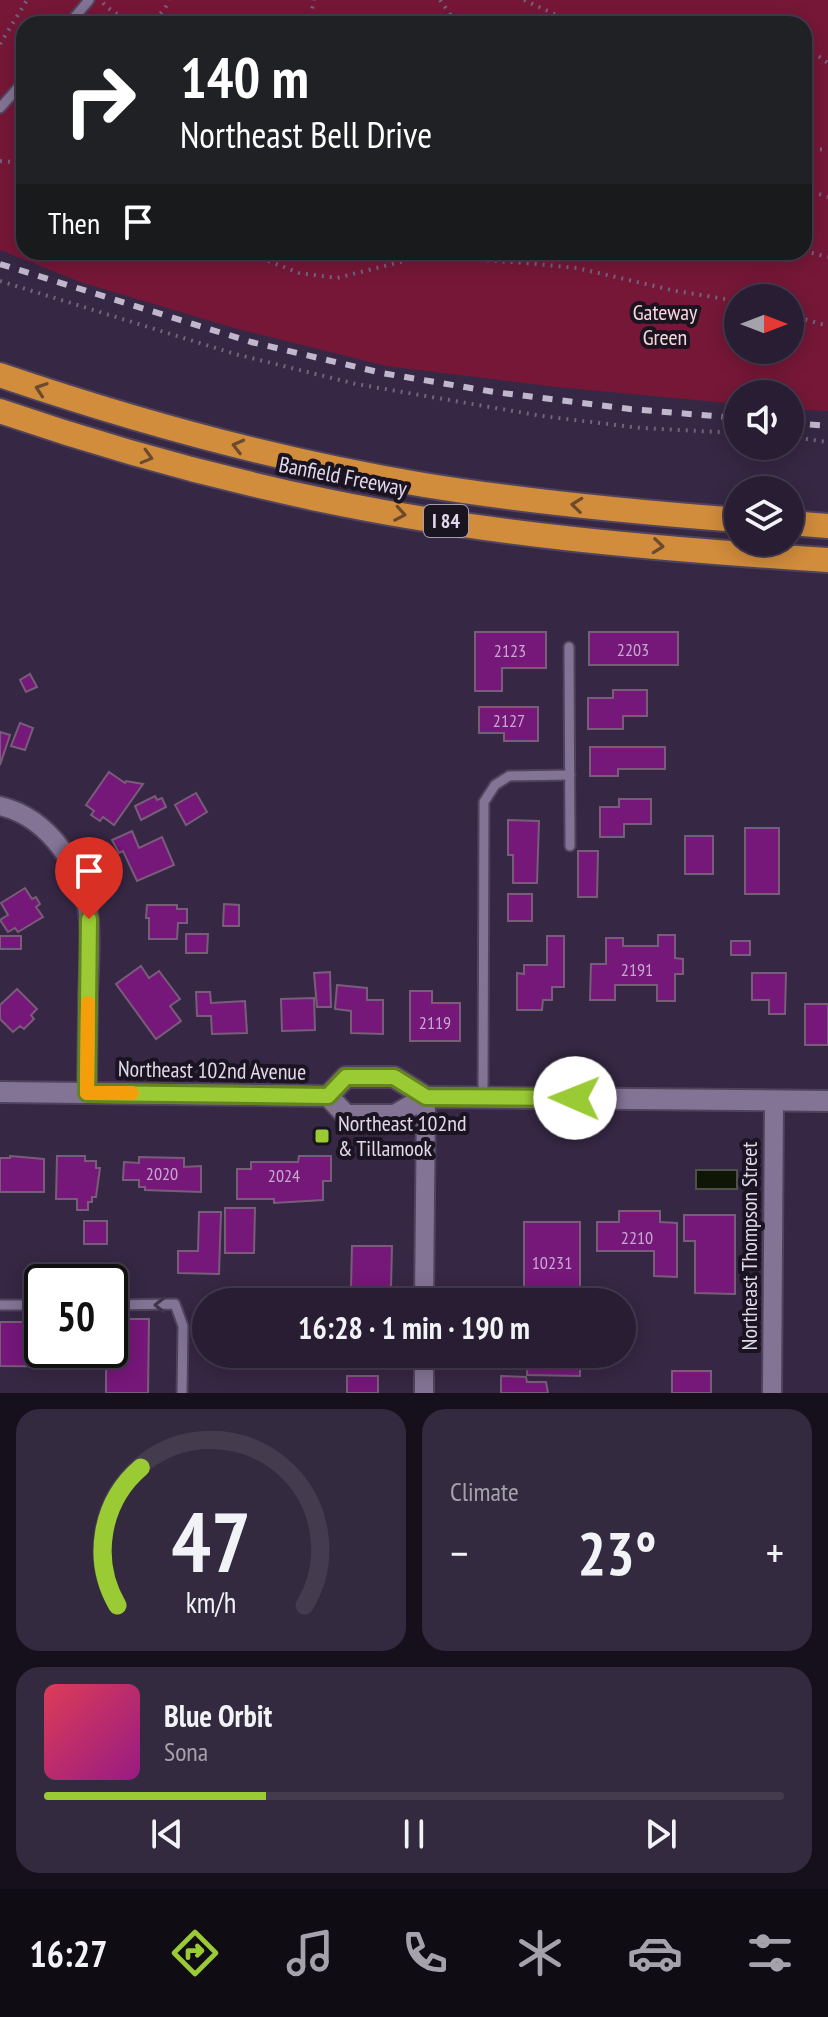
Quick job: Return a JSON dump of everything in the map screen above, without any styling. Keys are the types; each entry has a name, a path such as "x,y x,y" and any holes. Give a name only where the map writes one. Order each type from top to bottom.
{"highway":[{"name":"Banfield Freeway","path":"0,375 169,428 350,471 506,497 724,519"},
{"name":"Banfield Freeway","path":"0,411 160,461 339,503 459,523 593,540 828,560"},
{"path":"804,524 828,526"}],"main road":[{"name":"Northeast 102nd Avenue","path":"328,1096 346,1077 394,1077 426,1097"},
{"name":"Northeast 102nd Avenue","path":"0,1092 328,1096 346,1115 395,1115 426,1097 828,1101"}],"street":[{"path":"0,806 12,808 38,823 60,845 82,890 89,919 87,1093"},
{"path":"424,1288 426,1097"},
{"name":"Northeast Thompson Street","path":"772,1393 774,1100"},
{"path":"424,1368 424,1393"}],"lane":[{"path":"76,16 89,0"},
{"path":"0,108 16,90"},
{"path":"569,647 570,846"},
{"path":"483,1097 484,802 495,785 509,776 570,775"},
{"path":"128,1305 175,1304 183,1326 182,1393"},
{"path":"0,1305 24,1305"}],"path":[{"path":"100,0 116,16"},
{"path":"156,16 169,0"},
{"path":"524,0 559,16"},
{"path":"0,44 16,18"},
{"path":"266,260 299,273 337,278 408,260"},
{"path":"482,260 577,268 724,299"},
{"path":"0,281 235,354 356,384 556,418 641,428 724,432"},
{"path":"804,319 828,326"},
{"path":"804,439 828,442"}],"green space":[{"name":"Gateway Green","path":"0,0 828,0 828,411 804,410 804,380 724,380 724,403 556,387 386,366 234,328 80,282 25,260 812,260 812,16 16,16 16,256 0,250"}],"shaded area":[{"path":"696,1170 737,1170 737,1189 696,1189"}],"building":[{"path":"475,632 546,632 546,668 502,668 502,691 475,691"},
{"path":"589,632 678,632 678,665 589,665"},
{"path":"30,674 37,687 26,692 20,680"},
{"path":"613,690 647,690 647,716 623,716 623,729 588,729 588,698 613,698"},
{"path":"479,707 538,707 538,741 504,741 504,733 479,733"},
{"path":"20,723 33,728 25,750 11,746"},
{"path":"0,732 10,735 0,765"},
{"path":"590,747 665,747 665,769 618,769 618,776 590,776"},
{"path":"109,772 125,783 143,784 114,825 103,817 100,821 91,815 94,811 86,805"},
{"path":"196,793 207,812 186,825 175,805"},
{"path":"155,796 157,800 162,798 166,807 141,820 135,806"},
{"path":"619,799 651,799 651,824 624,824 624,837 600,837 600,807 619,807"},
{"path":"508,820 539,821 537,883 513,883 513,855 508,855"},
{"path":"745,828 779,828 779,894 745,894"},
{"path":"132,831 139,848 162,837 174,865 137,881 123,851 119,853 112,840"},
{"path":"685,836 713,836 713,874 685,874"},
{"path":"578,851 598,851 597,897 578,897"},
{"path":"25,888 32,899 36,897 40,904 36,907 43,917 18,932 15,928 8,932 0,920 8,915 1,903"},
{"path":"508,894 532,894 532,921 508,921"},
{"path":"224,904 239,905 239,926 223,926"},
{"path":"147,905 177,905 177,909 187,909 187,923 178,923 177,939 149,939"},
{"path":"186,934 208,934 207,953 186,953"},
{"path":"658,935 675,935 675,958 683,959 683,974 675,974 675,1001 657,1001 657,985 615,985 615,1000 590,1000 591,964 606,964 606,938 623,938 623,946 658,946"},
{"path":"0,936 21,936 21,949 0,949"},
{"path":"547,936 564,936 564,987 552,987 552,1000 543,1000 542,1010 517,1010 517,973 524,974 524,965 547,965"},
{"path":"731,941 750,941 750,955 731,955"},
{"path":"141,966 149,978 159,971 180,999 170,1006 181,1021 156,1039 116,984"},
{"path":"330,972 331,1007 317,1007 314,973"},
{"path":"752,973 786,973 785,1014 769,1014 769,1000 752,1000"},
{"path":"337,985 367,988 367,1000 383,1000 383,1034 351,1033 351,1011 335,1009"},
{"path":"17,989 37,1009 31,1015 34,1019 24,1029 20,1026 13,1032 0,1019 0,1005"},
{"path":"410,991 432,991 432,1003 460,1003 460,1041 410,1041"},
{"path":"196,992 210,992 211,1003 245,1001 247,1033 212,1034 211,1016 197,1016"},
{"path":"314,998 315,1030 282,1031 281,999"},
{"path":"805,1004 828,1004 828,1045 805,1045"},
{"path":"57,1156 85,1156 85,1161 96,1161 96,1168 100,1168 96,1197 88,1202 88,1210 77,1210 77,1199 56,1199"},
{"path":"299,1156 331,1156 331,1181 323,1181 323,1200 274,1203 274,1199 237,1199 237,1169 251,1169 251,1162 298,1162"},
{"path":"139,1157 184,1158 184,1167 201,1166 201,1192 145,1190 145,1187 139,1187 139,1180 123,1180 124,1162 139,1163"},
{"path":"0,1158 44,1159 44,1192 0,1192"},
{"path":"225,1208 255,1208 254,1253 225,1253"},
{"path":"619,1211 660,1211 660,1222 677,1223 677,1277 654,1276 654,1251 597,1251 597,1222 619,1222"},
{"path":"199,1212 221,1212 219,1274 178,1273 178,1251 198,1251"},
{"path":"684,1215 735,1215 735,1294 695,1293 695,1241 684,1241"},
{"path":"84,1221 107,1221 107,1244 84,1244"},
{"path":"524,1222 580,1222 580,1288 524,1288"},
{"path":"352,1246 392,1246 391,1288 351,1288"},
{"path":"128,1319 149,1319 148,1393 106,1393 106,1368 128,1368"},
{"path":"0,1322 24,1322 24,1366 0,1366"},
{"path":"527,1368 580,1368 580,1376 527,1375"},
{"path":"672,1371 711,1371 711,1393 672,1393"},
{"path":"347,1376 378,1376 378,1393 347,1393"},
{"path":"501,1376 526,1377 527,1382 546,1382 548,1393 501,1393"}],"railway":[{"path":"0,264 251,342 382,373 494,392 724,417"},
{"path":"804,424 828,426"}],"slow traffic":[{"path":"88,1003 87,1093 132,1093"}],"place":[{"name":"Northeast 102nd & Tillamook","path":"322,1136"}],"route":[{"path":"89,919 87,1093 328,1096 346,1077 394,1077 426,1097 575,1098"}]}
